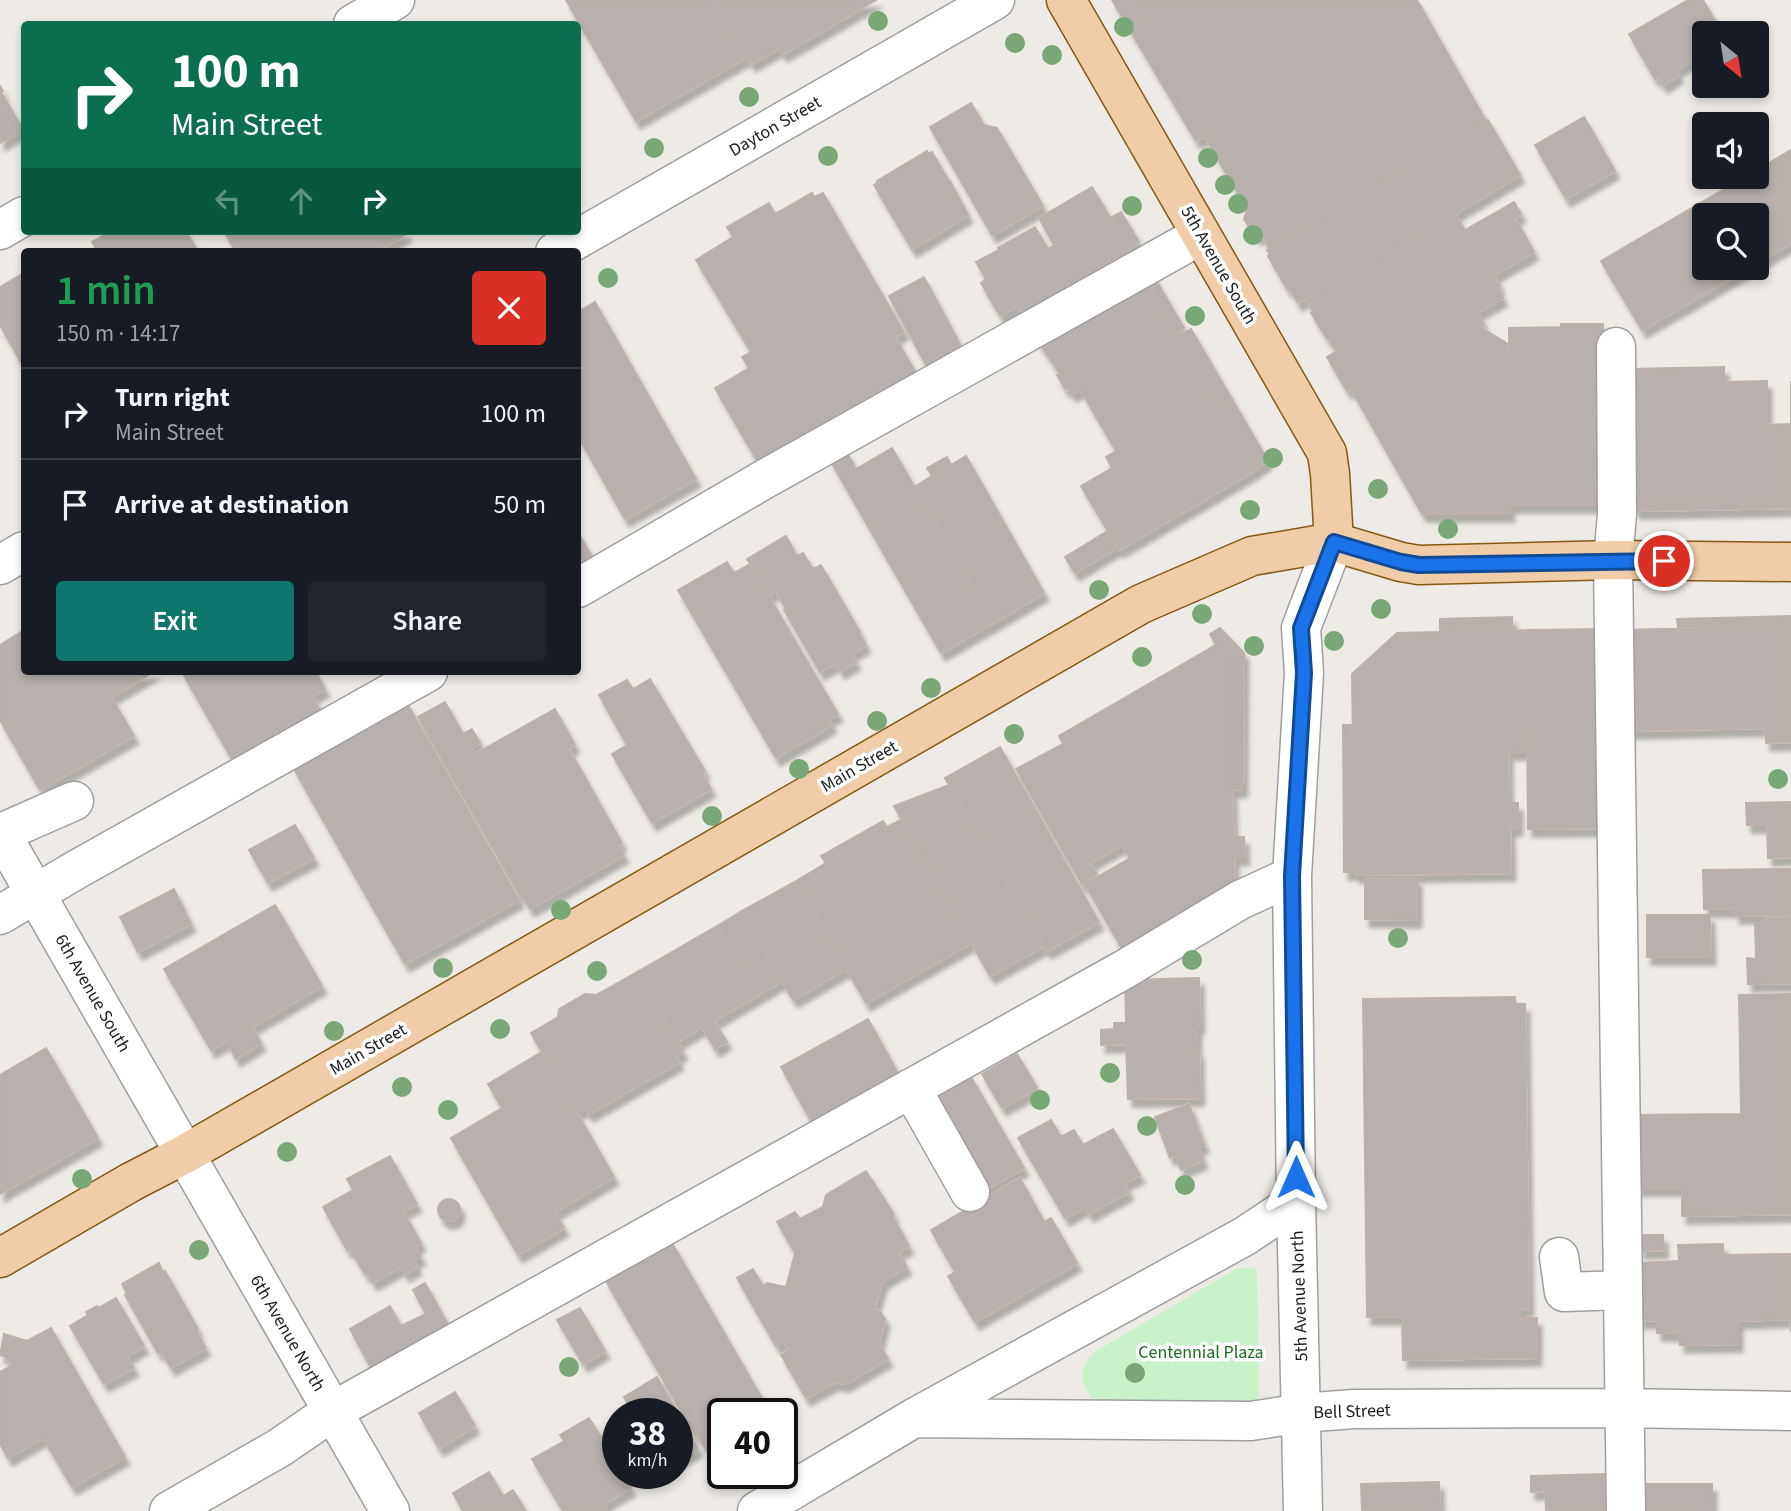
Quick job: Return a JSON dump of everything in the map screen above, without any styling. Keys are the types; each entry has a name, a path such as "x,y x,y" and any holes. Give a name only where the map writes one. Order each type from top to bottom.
{"main road":[{"name":"5th Avenue South","path":"1066,0 1326,453 1330,474 1334,542"},
{"name":"Main Street","path":"0,1258 1141,604 1252,556 1334,542 1419,565 1613,561 1791,562"}],"street":[{"path":"358,21 395,0"},
{"name":"Dayton Street","path":"562,248 995,0"},
{"path":"0,230 21,218"},
{"path":"581,585 763,480 1201,235"},
{"path":"1616,347 1617,514 1613,561 1626,1511"},
{"name":"5th Avenue North","path":"1303,1511 1292,876 1304,673 1301,628 1334,542"},
{"path":"0,565 21,553"},
{"path":"0,915 423,675"},
{"path":"0,832 74,801"},
{"name":"6th Avenue South","path":"0,832 185,1154"},
{"path":"169,1511 279,1448 332,1411 1125,969 1240,900 1292,876"},
{"path":"911,1088 970,1192"},
{"name":"6th Avenue North","path":"185,1154 390,1511"},
{"path":"758,1511 914,1418 1245,1236 1296,1202"},
{"path":"1559,1258 1564,1292 1623,1290"},
{"name":"Bell Street","path":"914,1418 1251,1421 1301,1413 1354,1409 1625,1408 1791,1411"}],"green space":[{"name":"Centennial Plaza","path":"1248,1268 1257,1271 1259,1402 1095,1402 1086,1389 1083,1376 1086,1363 1096,1351 1236,1269"}],"building":[{"path":"566,0 713,0 747,57 636,121 581,26 581,21 578,21"},
{"path":"713,0 876,0 783,54 779,48 751,64"},
{"path":"1112,0 1126,0 1168,71 1175,67 1188,91 1181,95 1205,136 1196,141"},
{"path":"1126,0 1417,0 1486,121 1269,248 1181,95 1188,91 1175,67 1168,71"},
{"path":"1688,0 1703,0 1715,21 1692,21 1692,60 1676,70 1679,75 1663,85 1658,77 1655,79 1629,34"},
{"path":"0,86 21,131 0,143"},
{"path":"971,103 984,125 997,128 1043,206 992,235 930,127"},
{"path":"1584,117 1615,171 1566,199 1535,145"},
{"path":"1488,120 1520,175 1298,303 1289,288 1287,289 1267,250"},
{"path":"1791,150 1791,243 1769,256 1769,203 1700,203 1724,189 1769,189 1769,163"},
{"path":"927,151 928,154 932,152 968,215 912,249 874,185"},
{"path":"1092,187 1108,214 1054,245 1039,218"},
{"path":"812,193 814,197 823,193 904,332 895,337 916,373 759,464 715,388 749,368 742,357 751,352 696,260 733,237 727,227 769,203 775,214"},
{"path":"1514,202 1521,214 1515,218 1534,252 1494,275 1503,298 1478,312 1484,325 1482,328 1508,344 1510,514 1422,514 1351,389 1347,391 1327,357 1338,350 1327,339 1306,299 1455,214 1465,230"},
{"path":"1692,208 1692,280 1728,280 1642,330 1601,261"},
{"path":"1247,209 1262,235 1256,237 1244,219"},
{"path":"1121,212 1139,242 1128,249 1110,218"},
{"path":"1108,214 1129,251 1022,313 1018,306 1000,316 981,283 986,279 976,262 1035,227 1048,249"},
{"path":"105,235 188,235 196,248 96,248 92,242"},
{"path":"226,235 405,235 383,248 234,248"},
{"path":"21,275 21,363 0,325 0,287"},
{"path":"1153,275 1184,328 1176,333 1145,280"},
{"path":"924,277 963,350 928,369 889,296"},
{"path":"1145,280 1257,469 1119,550 1081,486 1112,468 1106,457 1116,451 1080,389 1072,394 1069,388 1066,390 1057,375 1060,374 1037,340"},
{"path":"595,302 696,479 625,519 581,441 581,310"},
{"path":"1561,324 1603,324 1602,505 1510,505 1509,328 1561,327"},
{"path":"1191,329 1268,461 1256,468 1178,336"},
{"path":"1724,367 1724,382 1767,381 1767,425 1791,424 1791,500 1632,503 1630,369"},
{"path":"892,448 993,623 941,653 830,460 846,451 856,469"},
{"path":"966,456 1044,593 993,623 914,487 932,476 927,468 947,457 951,465"},
{"path":"1791,500 1791,508 1636,511 1632,503"},
{"path":"1106,532 1116,548 1075,573 1065,557"},
{"path":"786,536 797,556 803,553 813,569 821,565 866,645 851,654 856,662 840,671 836,663 820,672 776,591 769,595 747,559"},
{"path":"581,538 593,558 581,565"},
{"path":"727,562 734,573 750,564 838,714 828,719 832,725 776,758 678,590"},
{"path":"1791,616 1791,625 1678,628 1677,619"},
{"path":"1512,617 1512,630 1440,632 1440,619"},
{"path":"1791,625 1791,742 1766,743 1765,728 1628,731 1627,630"},
{"path":"1220,628 1244,653 1243,789 1232,790 1232,656 1216,645 1210,634"},
{"path":"1605,629 1608,828 1528,829 1526,630"},
{"path":"1526,630 1526,752 1508,752 1509,803 1518,803 1518,828 1510,828 1511,873 1355,875 1352,674 1397,633"},
{"path":"21,632 21,675 149,675 111,697 134,736 40,790 0,720 0,645"},
{"path":"1216,645 1232,656 1235,891 1125,954 1085,884 1130,858 1122,845 1090,863 1097,874 1082,884 1016,769 1063,744 1059,736"},
{"path":"184,675 318,675 325,689 312,696 321,711 233,761"},
{"path":"650,679 705,771 702,773 711,789 652,823 612,754 627,745 599,695 627,680 633,689"},
{"path":"445,702 463,734 472,729 480,743 472,748 475,754 555,709 575,745 569,749 622,843 618,845 624,855 530,909 418,717"},
{"path":"407,703 519,900 405,964 294,769"},
{"path":"1343,725 1352,725 1354,872 1344,872"},
{"path":"1000,747 1099,922 1047,951 945,778"},
{"path":"949,785 1044,946 990,976 894,806"},
{"path":"1791,802 1791,857 1768,858 1767,825 1747,825 1746,803"},
{"path":"901,820 971,943 866,1003 796,881 826,863 821,856 883,821 887,827"},
{"path":"295,825 314,858 268,883 249,850"},
{"path":"1234,837 1244,837 1245,857 1235,857"},
{"path":"1791,869 1791,915 1735,916 1735,909 1704,909 1703,870"},
{"path":"1365,878 1417,878 1417,920 1365,919"},
{"path":"796,881 846,969 793,1000 742,911"},
{"path":"174,889 191,924 138,952 120,917"},
{"path":"275,905 322,986 252,1027 261,1043 236,1059 227,1041 211,1050 164,969"},
{"path":"742,911 782,981 758,995 717,926"},
{"path":"1647,915 1710,915 1711,957 1647,957"},
{"path":"1765,918 1791,918 1791,983 1748,984 1747,958 1756,959 1755,924 1765,924"},
{"path":"717,926 758,995 714,1021 727,1042 715,1049 702,1027 677,1042 637,972"},
{"path":"637,972 683,1052 676,1056 679,1062 589,1114 585,1108 577,1112 531,1033 558,1017 559,1009 585,994 596,995"},
{"path":"1199,978 1200,1025 1197,1026 1197,1051 1200,1098 1128,1099 1126,1044 1101,1045 1101,1030 1114,1029 1114,1023 1126,1023 1125,980"},
{"path":"1791,994 1791,1214 1682,1216 1682,1188 1636,1188 1635,1115 1741,1114 1739,995"},
{"path":"1515,997 1516,1004 1525,1004 1529,1308 1520,1309 1520,1318 1537,1318 1537,1358 1403,1360 1402,1317 1367,1317 1363,999"},
{"path":"868,1019 898,1073 811,1121 781,1067"},
{"path":"46,1048 98,1138 0,1194 0,1075"},
{"path":"542,1052 614,1177 555,1212 564,1228 518,1255 451,1138 502,1108 488,1084"},
{"path":"1017,1054 1037,1088 1002,1108 982,1074"},
{"path":"971,1077 1024,1168 985,1190 933,1100"},
{"path":"1189,1104 1204,1145 1198,1147 1203,1161 1181,1170 1176,1155 1170,1158 1155,1117"},
{"path":"1051,1120 1061,1137 1074,1130 1083,1145 1113,1129 1140,1175 1124,1183 1129,1192 1089,1214 1085,1207 1065,1218 1018,1138"},
{"path":"390,1156 417,1204 403,1211 421,1243 415,1247 421,1257 414,1261 417,1267 405,1274 401,1267 373,1283 350,1249 347,1250 323,1207 353,1190 347,1179"},
{"path":"866,1171 894,1214 892,1215 909,1246 898,1252 907,1267 883,1281 874,1310 880,1311 885,1319 879,1344 888,1359 845,1384 835,1382 806,1398 781,1355 789,1351 784,1342 776,1346 737,1278 753,1269 763,1286 767,1283 786,1287 795,1253 777,1222 795,1212 800,1219 823,1207 826,1195"},
{"path":"1020,1178 1044,1222 1051,1218 1077,1263 975,1322 948,1276 955,1272 931,1230"},
{"path":"449,1199 457,1202 460,1210 457,1218 449,1221 441,1218 438,1210 441,1202"},
{"path":"1639,1235 1663,1235 1664,1250 1640,1251"},
{"path":"672,1243 762,1398 707,1398 707,1452 693,1432 693,1398 674,1398 606,1281"},
{"path":"1723,1244 1723,1255 1791,1254 1791,1332 1790,1319 1738,1321 1738,1344 1680,1345 1680,1333 1657,1333 1657,1320 1639,1321 1638,1263 1679,1261 1678,1245"},
{"path":"159,1263 198,1329 196,1331 206,1348 171,1368 161,1351 158,1353 125,1295 127,1294 122,1284"},
{"path":"425,1283 451,1330 376,1377 350,1329 390,1306 401,1326 426,1314 413,1290"},
{"path":"116,1298 144,1346 127,1356 134,1368 104,1384 70,1326 88,1315 86,1312"},
{"path":"580,1308 605,1351 583,1364 557,1320"},
{"path":"51,1328 125,1457 72,1487 43,1438 8,1458 0,1444 0,1372 12,1365 6,1357 0,1355 4,1334 27,1341"},
{"path":"657,1377 669,1398 625,1398"},
{"path":"455,1392 475,1426 439,1448 419,1413"},
{"path":"589,1418 602,1439 602,1489 629,1489 604,1504 608,1511 563,1511 532,1459 564,1441 560,1435"},
{"path":"489,1472 503,1496 513,1490 526,1511 463,1511 453,1493"},
{"path":"1605,1474 1605,1511 1546,1511 1545,1491 1531,1492 1531,1476"},
{"path":"1439,1482 1440,1511 1362,1511 1361,1484"},
{"path":"1636,1484 1712,1484 1712,1511 1636,1511"}],"route":[{"path":"1296,1177 1292,876 1304,673 1301,628 1334,542 1419,565 1664,561"}]}
